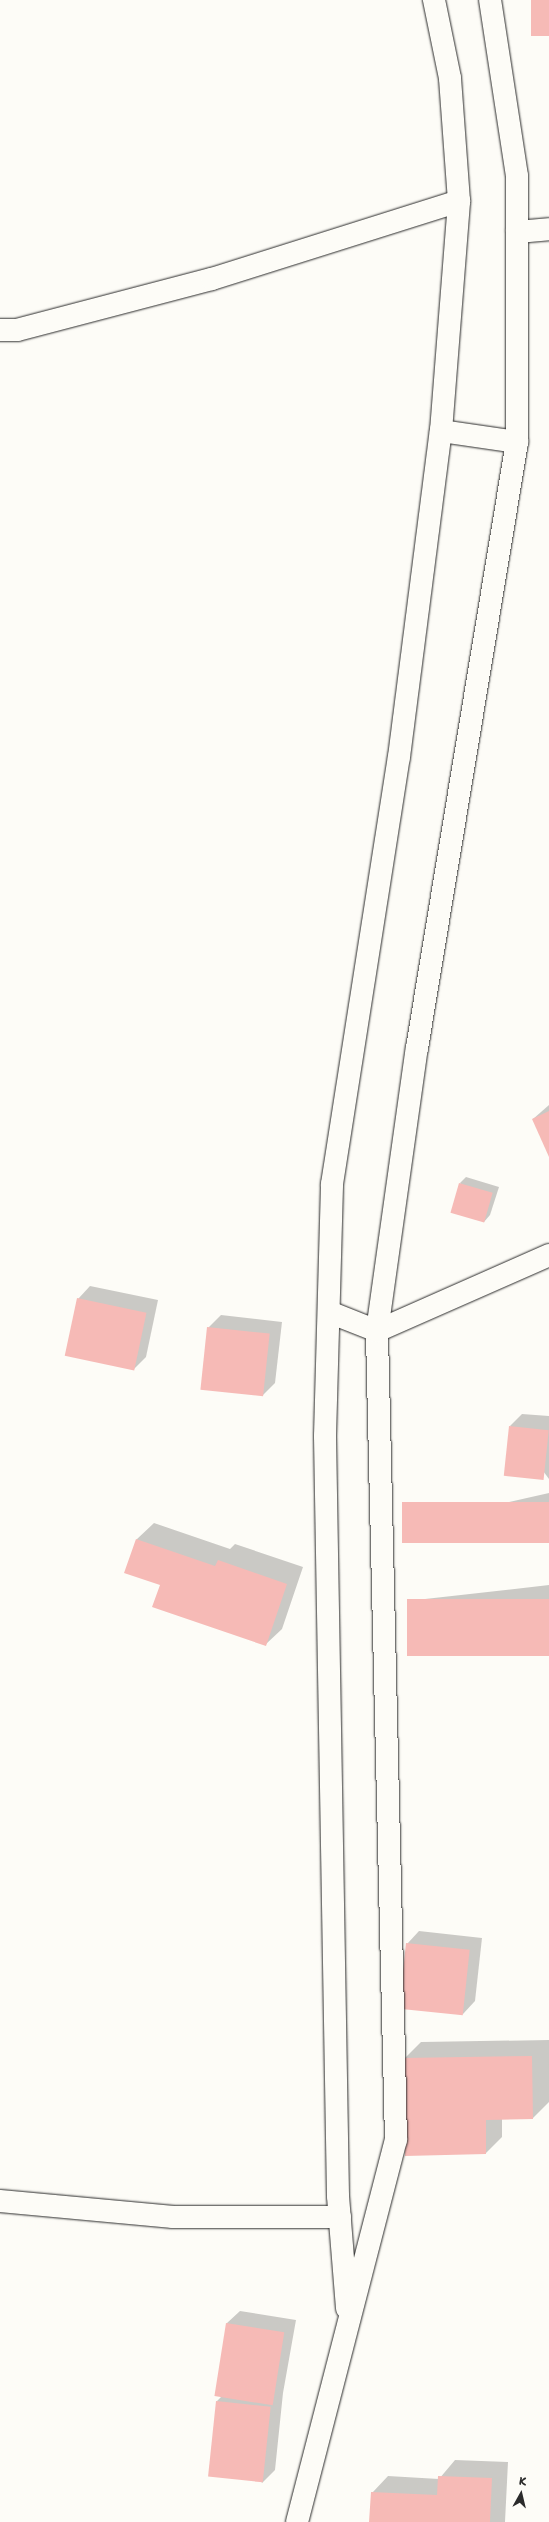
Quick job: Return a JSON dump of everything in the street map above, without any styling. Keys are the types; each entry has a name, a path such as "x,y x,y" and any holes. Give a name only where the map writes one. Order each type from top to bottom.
{"main road":[{"path":"348,2325 340,2217 325,1436 332,1184 399,757 441,431 459,201 450,78 434,0"},
{"path":"297,2522 396,2140 377,1331 417,1048 517,442 517,176 490,0"},
{"path":"0,330 17,330 212,279 459,201"},
{"path":"517,232 549,229"},
{"path":"441,431 517,442"},
{"path":"329,1312 377,1331 549,1255"},
{"path":"0,2201 173,2218 340,2217"}],"building":[{"path":"531,0 549,0 549,36 531,36"},
{"path":"549,1111 549,1157 532,1119"},
{"path":"459,1183 493,1193 484,1222 450,1213"},
{"path":"77,1298 146,1313 134,1370 65,1356"},
{"path":"207,1327 270,1334 263,1396 200,1390"},
{"path":"509,1426 549,1430 544,1480 504,1476"},
{"path":"402,1502 549,1502 549,1543 402,1543"},
{"path":"136,1539 215,1566 218,1560 287,1584 266,1646 152,1607 160,1585 124,1573"},
{"path":"407,1599 549,1599 549,1656 407,1656"},
{"path":"406,1943 470,1950 463,2015 399,2009"},
{"path":"532,2056 533,2119 486,2120 486,2154 405,2156 403,2058"},
{"path":"226,2323 284,2332 273,2405 214,2396"},
{"path":"216,2401 271,2407 263,2482 208,2477"},
{"path":"438,2476 492,2478 490,2522 369,2522 371,2492 437,2495"}]}
